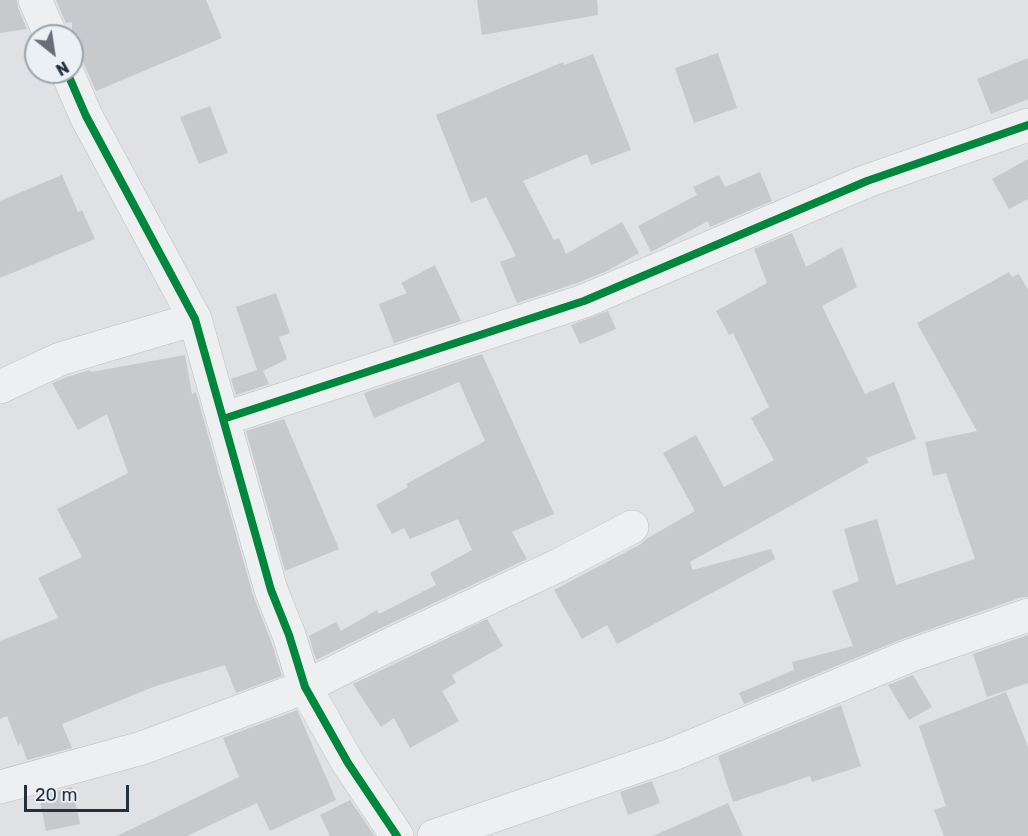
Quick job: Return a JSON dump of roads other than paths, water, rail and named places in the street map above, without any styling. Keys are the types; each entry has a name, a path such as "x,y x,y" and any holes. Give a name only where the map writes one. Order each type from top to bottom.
{"street":[{"path":"35,0 46,24"},
{"path":"72,84 86,116 195,319 271,590 289,635 305,687 348,763 397,836"},
{"path":"223,419 584,301 867,181 1028,125"},
{"path":"0,387 60,359 195,319"},
{"path":"0,787 142,748 305,687 632,528"},
{"path":"434,836 671,755 909,656 1028,615"}]}
